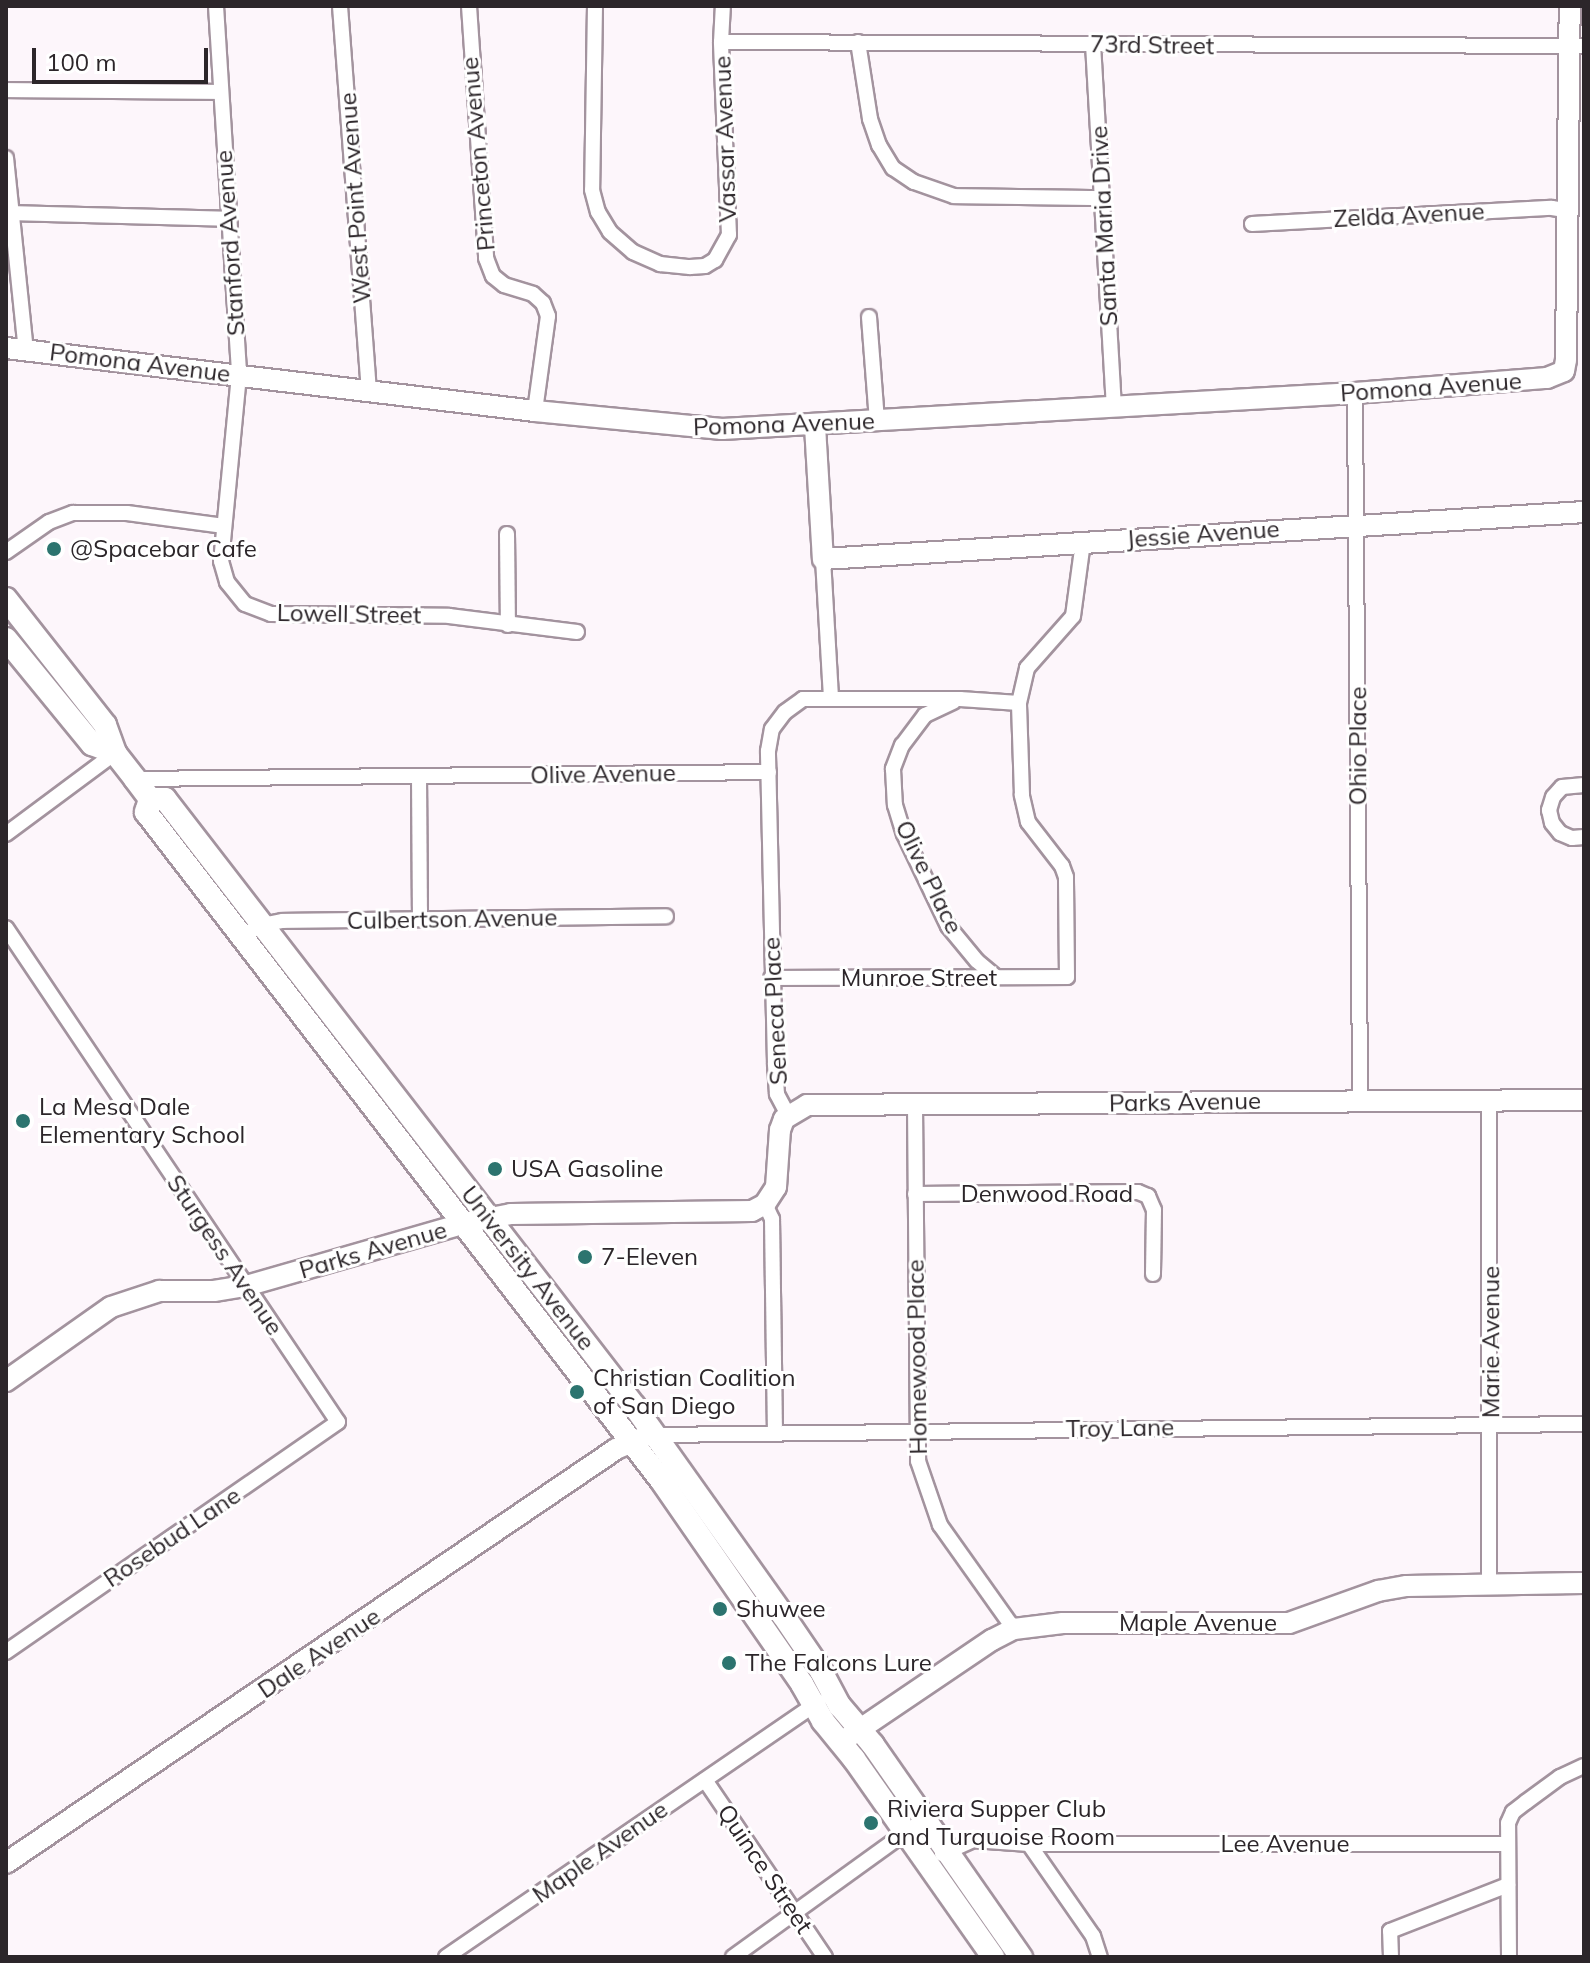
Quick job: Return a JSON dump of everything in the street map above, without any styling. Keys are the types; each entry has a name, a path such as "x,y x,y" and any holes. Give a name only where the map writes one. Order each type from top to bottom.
{"main road":[{"name":"University Avenue","path":"6,599 105,725 115,753 150,799"},
{"name":"University Avenue","path":"6,639 92,744 115,753"},
{"name":"University Avenue","path":"150,799 165,799 656,1435 833,1693 924,1819 937,1858 993,1957"},
{"name":"University Avenue","path":"150,799 146,812 631,1440 773,1641 813,1706 906,1832 937,1858 1021,1957"}],"street":[{"name":"Stanford Avenue","path":"216,6 239,375 224,526"},
{"name":"West Point Avenue","path":"340,6 369,391"},
{"name":"Princeton Avenue","path":"469,6 486,258 493,276 504,285 539,298 548,316 535,411"},
{"name":"Vassar Avenue","path":"595,6 594,201 603,223 617,241 660,264 705,266 719,256 727,242 729,204 721,42 723,6"},
{"path":"1565,210 1576,46 1570,6"},
{"name":"73rd Street","path":"721,42 1576,46"},
{"path":"858,42 870,119 879,145 893,168 914,182 954,196 1102,198"},
{"name":"Santa Maria Drive","path":"1093,44 1114,407"},
{"path":"6,90 219,92"},
{"path":"6,158 16,349"},
{"name":"Zelda Avenue","path":"1252,224 1543,208 1565,210"},
{"name":"Pomona Avenue","path":"16,349 697,429 815,426 1504,383 1547,378 1564,371 1565,210"},
{"path":"8,213 229,219"},
{"path":"869,317 877,422"},
{"name":"Ohio Place","path":"1355,393 1360,1100"},
{"path":"815,426 831,697"},
{"name":"Jessie Avenue","path":"823,559 1584,512"},
{"path":"6,552 49,522 73,513 127,513 224,526"},
{"name":"Lowell Street","path":"224,526 221,561 224,577 238,598 262,612 449,616 577,632"},
{"path":"507,534 508,625"},
{"path":"769,772 772,729 785,712 803,699 960,699 1019,703 1027,668 1073,616 1083,542"},
{"name":"Olive Place","path":"960,699 925,715 906,738 895,760 893,786 900,824 948,926 977,961 996,977"},
{"name":"Munroe Street","path":"771,978 1067,977 1066,877 1062,866 1028,822 1022,795 1019,703"},
{"path":"6,834 115,753"},
{"name":"Olive Avenue","path":"135,779 769,772"},
{"name":"Seneca Place","path":"765,1204 779,1173 780,1130 788,1115 777,1094 771,978 769,772"},
{"path":"419,776 420,919"},
{"path":"1584,785 1562,787 1553,797 1549,810 1552,823 1560,833 1572,838 1584,837"},
{"name":"Culbertson Avenue","path":"242,936 262,925 283,921 666,916"},
{"name":"Sturgess Avenue","path":"6,928 338,1422"},
{"name":"Marie Avenue","path":"1489,1100 1492,1424 1489,1584"},
{"name":"Parks Avenue","path":"788,1115 807,1105 1584,1100"},
{"name":"Homewood Place","path":"915,1105 918,1461 936,1517 1014,1629"},
{"name":"Denwood Road","path":"915,1194 1138,1192 1148,1196 1154,1210 1153,1274"},
{"path":"765,1204 772,1219 775,1431"},
{"name":"Parks Avenue","path":"6,1381 111,1307 159,1291 214,1291 246,1286 465,1223 525,1213 752,1211 765,1204"},
{"name":"Rosebud Lane","path":"6,1652 338,1422"},
{"name":"Troy Lane","path":"656,1435 775,1431 1584,1424"},
{"path":"631,1440 656,1435"},
{"name":"Dale Avenue","path":"6,1863 631,1440"},
{"name":"Maple Avenue","path":"841,1742 992,1640 1014,1629 1063,1623 1295,1622 1378,1591 1407,1586 1584,1583"},
{"name":"Maple Avenue","path":"449,1956 833,1693"},
{"path":"1509,1957 1508,1823 1513,1812 1560,1777 1584,1766"},
{"name":"Quince Street","path":"705,1780 825,1957"},
{"path":"733,1957 924,1819"},
{"name":"Lee Avenue","path":"937,1858 973,1840 1029,1844 1507,1844"},
{"path":"1029,1844 1093,1936 1100,1957"},
{"path":"1391,1957 1390,1931 1508,1885"}],"place":[{"name":"@Spacebar Cafe","path":"54,549"},
{"name":"La Mesa Dale Elementary School","path":"23,1121"},
{"name":"USA Gasoline","path":"495,1169"},
{"name":"7-Eleven","path":"585,1257"},
{"name":"Christian Coalition of San Diego","path":"577,1392"},
{"name":"Shuwee","path":"720,1609"},
{"name":"The Falcons Lure","path":"729,1663"},
{"name":"Riviera Supper Club and Turquoise Room","path":"871,1823"}]}
